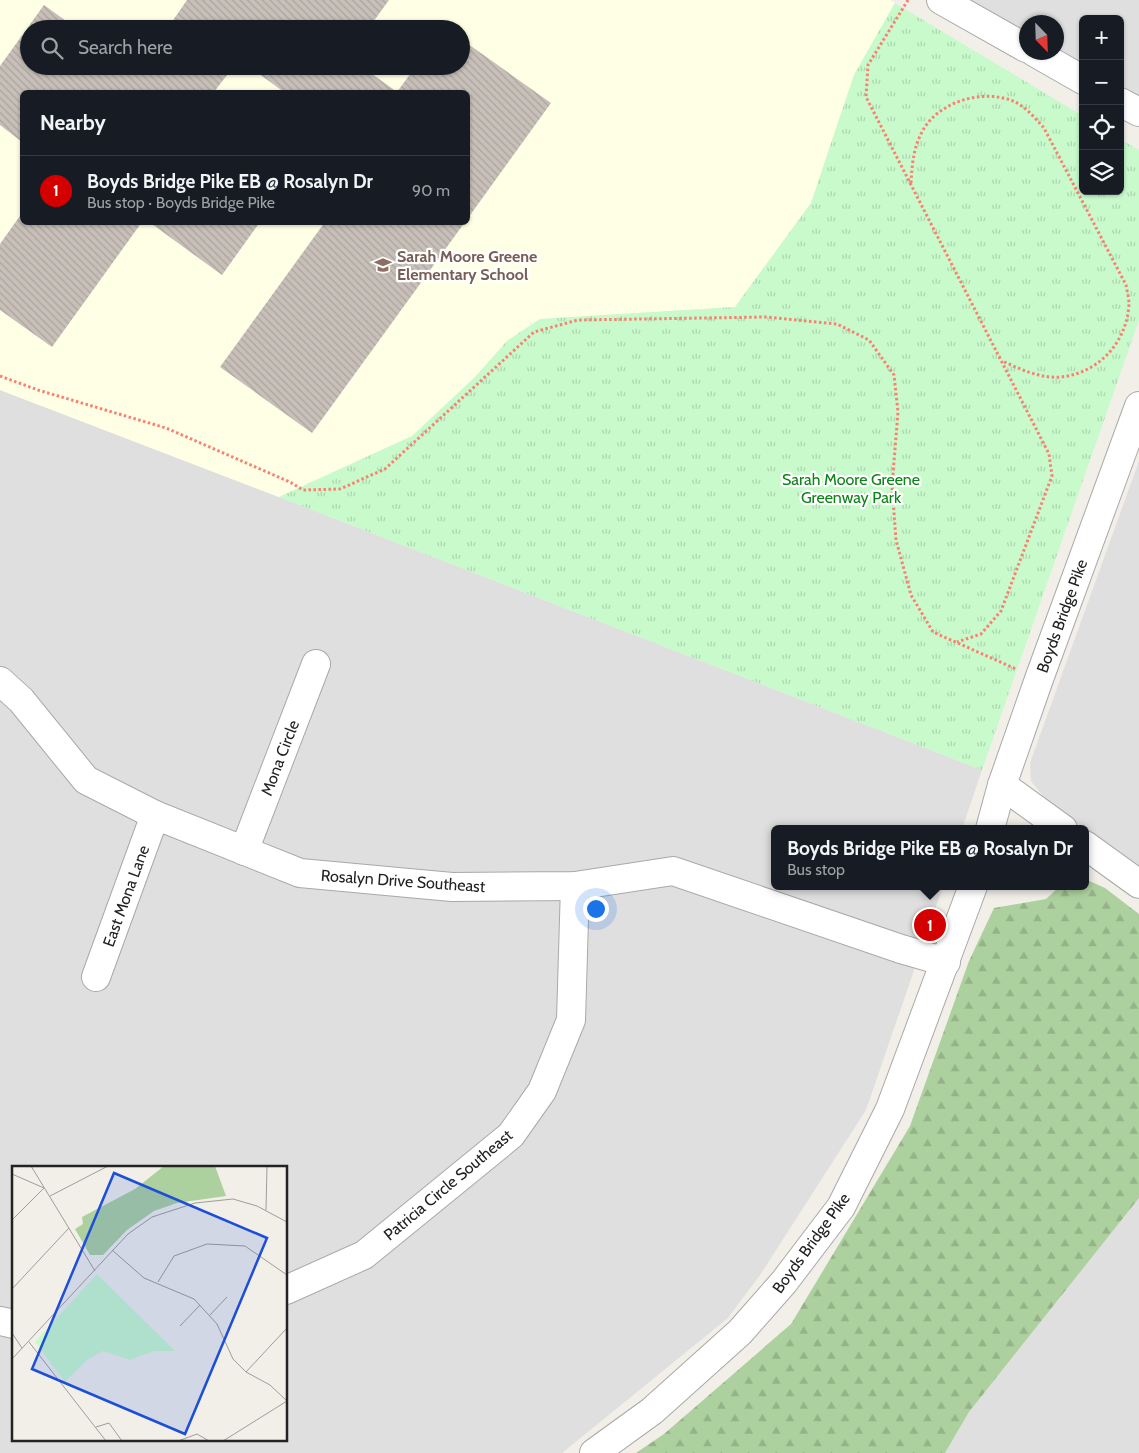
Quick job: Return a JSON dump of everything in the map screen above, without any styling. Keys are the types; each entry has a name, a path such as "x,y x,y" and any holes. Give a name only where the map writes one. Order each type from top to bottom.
{"street":[{"path":"941,0 1019,44"},
{"path":"1048,60 1079,78"},
{"path":"1124,104 1139,112"},
{"name":"Boyds Bridge Pike","path":"991,825 1002,784 1039,679 1139,406"},
{"name":"Mona Circle","path":"244,850 316,664"},
{"name":"Rosalyn Drive Southeast","path":"0,681 21,700 86,780 155,815 300,873 452,887 575,886 673,871 901,949 946,962"},
{"path":"1002,784 1058,825"},
{"name":"East Mona Lane","path":"96,976 155,815"},
{"path":"1089,848 1139,884"},
{"name":"Patricia Circle Southeast","path":"288,1289 364,1255 511,1135 542,1091 571,1020 575,886"},
{"name":"Boyds Bridge Pike","path":"594,1453 652,1411 740,1332 784,1282 841,1207 890,1109 972,890"}],"path":[{"path":"908,0 868,65 866,97 1049,454 1052,476 1001,611 981,634 957,642"},
{"path":"911,184 913,157 921,134 932,117 950,105 973,98 993,95 1014,101 1031,113 1044,128 1126,285 1129,304 1123,330 1114,348 1101,362 1082,372 1060,377 1036,374 1001,361"},
{"path":"0,376 38,390 166,428 290,482 303,490 340,489 385,469 534,332 588,319 767,317 837,324 869,340 894,375 898,412 892,486 896,540 911,595 933,632 1039,679"}],"shaded area":[{"name":"Sarah Moore Greene Elementary School","path":"0,0 890,0 895,3 854,75 811,203 735,307 540,319 507,341 475,377 412,436 279,497 0,390"},
{"path":"964,0 1139,0 1139,99 1124,91 1124,15 1079,15 1079,66 1064,57 1064,15 1019,15 1019,32"},
{"path":"0,390 982,770 963,825 771,825 771,890 942,890 866,1110 760,1275 728,1318 562,1453 0,1453"},
{"path":"1139,461 1139,869 1089,832 1089,825 1079,825 1048,802 1031,781 1030,763"},
{"path":"1139,1198 1139,1453 945,1453 969,1412"}],"green space":[{"name":"Sarah Moore Greene Greenway Park","path":"895,3 1079,114 1079,195 1124,195 1124,141 1139,150 1139,320 982,770 279,497 412,436 475,377 507,341 540,319 735,307 811,203 854,75"},
{"path":"1089,881 1105,888 1139,914 1139,1198 969,1412 945,1453 636,1453 664,1434 791,1324 910,1126 969,961 994,908 1046,899 1056,890 1089,890"}],"building":[{"path":"187,0 389,0 375,20 173,20"},
{"path":"44,5 65,20 33,20"},
{"path":"20,38 20,75 227,75 216,90 20,90 20,140 0,125 0,66"},
{"name":"Sarah Moore Greene Elementary School","path":"470,45 551,103 470,215 470,90 398,90 409,75 470,75"},
{"path":"260,75 373,75 394,90 281,90"},
{"path":"20,216 20,225 140,225 52,347 0,310 0,244"},
{"path":"153,225 258,225 222,275"},
{"name":"Sarah Moore Greene Elementary School","path":"323,225 463,225 312,433 220,367"}],"place":[{"name":"Sarah Moore Greene Elementary School","path":"383,265"},
{"name":"Boyds Bridge Pike EB @ Rosalyn Dr","path":"930,925"}]}
